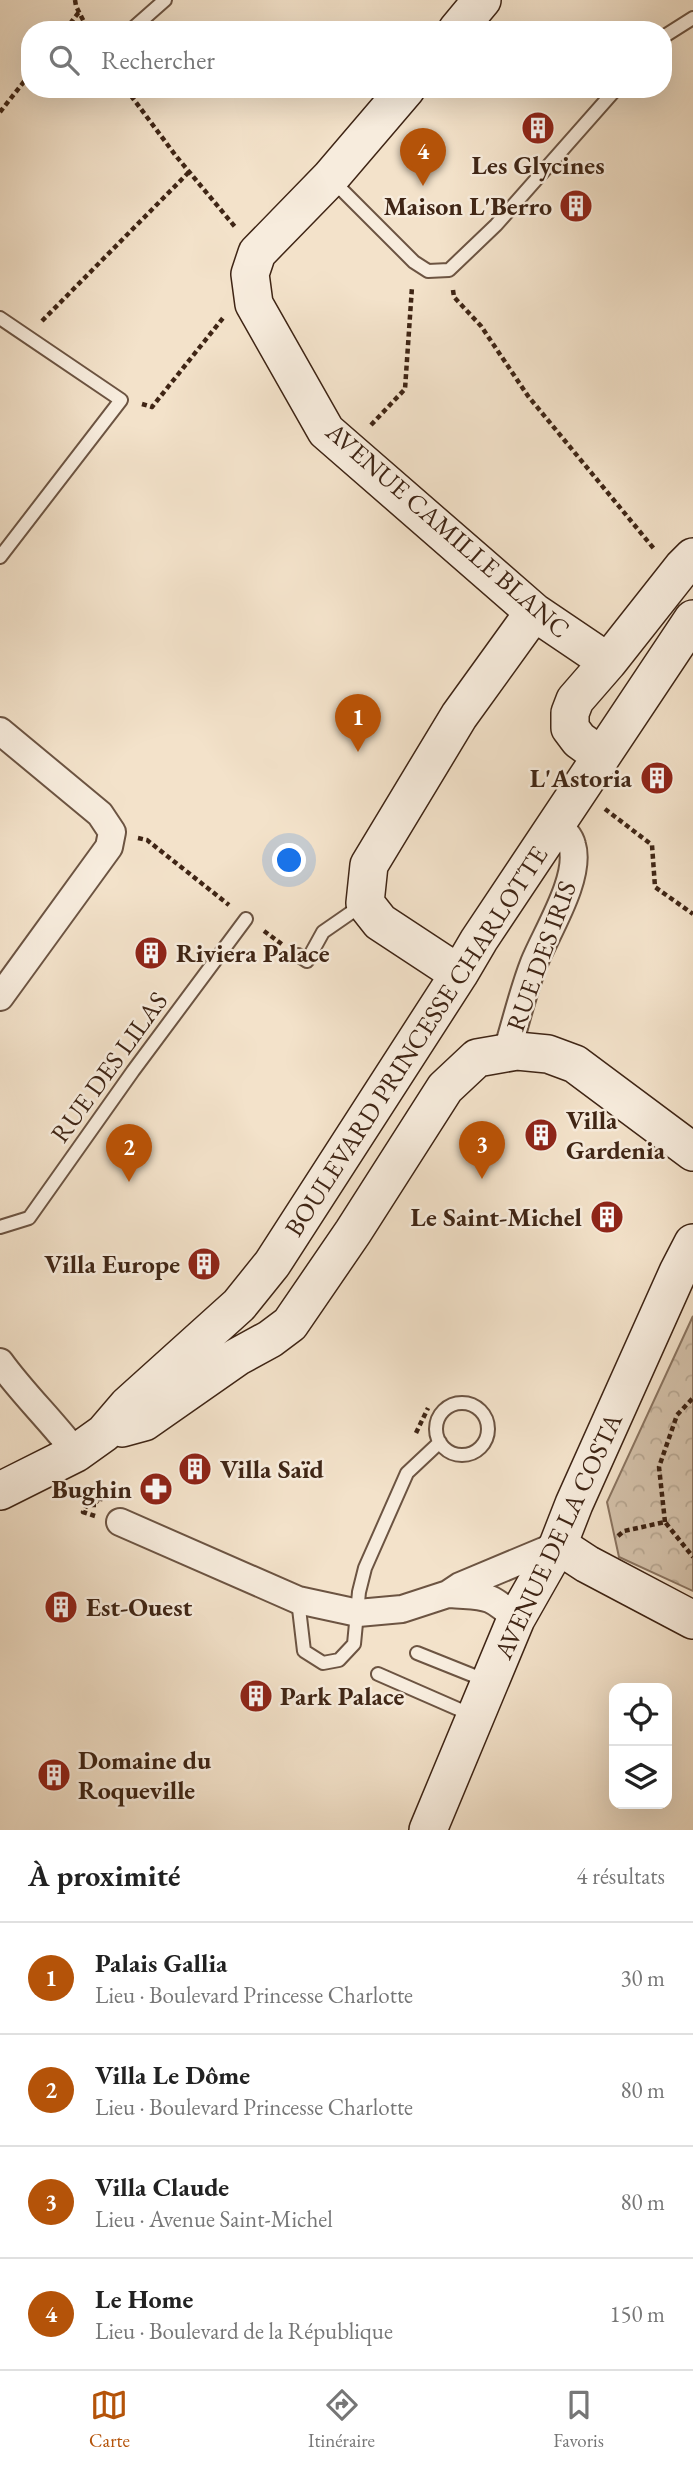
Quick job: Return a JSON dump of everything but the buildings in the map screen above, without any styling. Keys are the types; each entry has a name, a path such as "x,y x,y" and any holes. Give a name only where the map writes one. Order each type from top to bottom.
{"main road":[{"path":"464,21 482,0"},
{"path":"257,253 330,178 398,98"},
{"name":"AVENUE CAMILLE BLANC","path":"257,253 250,274 254,304 326,431 534,611 608,663"},
{"path":"601,756 579,740 570,728 570,713 575,699 608,663 688,562"},
{"path":"459,974 380,922 365,903 369,865 459,716 534,611"},
{"name":"BOULEVARD PRINCESSE CHARLOTTE","path":"90,1443 239,1305 272,1264 479,940 693,619"},
{"path":"239,1305 239,1321 243,1331 254,1338 280,1331 353,1232 445,1088 477,1058 507,1051 548,1054 575,1064 693,1152"},
{"name":"AVENUE DE LA COSTA","path":"428,1830 516,1619 558,1545 579,1492 678,1272 693,1246"},
{"name":"BOULEVARD PRINCESSE CHARLOTTE","path":"0,1491 90,1443 144,1422 237,1357 280,1331"},
{"path":"558,1545 587,1564 693,1620"}],"street":[{"path":"0,731 100,814 113,832 109,847 0,997"},
{"name":"RUE DES IRIS","path":"507,1051 534,964 560,908 571,875 574,860 572,846 566,833 556,824"},
{"path":"0,1362 56,1427 90,1443"},
{"path":"120,1522 298,1600 358,1613 402,1609 448,1594 460,1586 558,1545"},
{"path":"448,1594 486,1597 496,1601 516,1619"}],"lane":[{"path":"141,21 165,0"},
{"path":"672,31 693,18"},
{"path":"330,178 414,262 428,271 449,270 496,225 608,98"},
{"path":"0,318 121,400 0,557"},
{"path":"298,955 307,961 323,932 365,903"},
{"name":"RUE DES LILAS","path":"0,1227 29,1218 133,1071 246,919"},
{"path":"450,1406 474,1406 486,1418 487,1435 478,1450 470,1454 453,1453 440,1442 437,1434 439,1418 450,1406"},
{"path":"298,1600 304,1651 323,1663 339,1660 354,1644 359,1592 365,1568 407,1473 440,1442"},
{"path":"417,1653 490,1682"},
{"path":"378,1674 475,1716"}],"path":[{"path":"75,0 84,21"},
{"path":"72,21 79,12"},
{"path":"0,112 21,85"},
{"path":"133,98 189,172 257,253"},
{"path":"27,336 189,172"},
{"path":"347,449 405,389 414,262"},
{"path":"449,270 454,297 481,326 528,396 654,549 688,562"},
{"path":"121,400 152,407 229,310 254,304"},
{"path":"596,802 652,845 655,887 693,914"},
{"path":"113,832 147,840 246,919 298,955"},
{"path":"693,1398 677,1415 659,1467 665,1522 693,1558"},
{"path":"81,1492 99,1502"},
{"path":"618,1536 624,1531 665,1522"}],"green space":[{"path":"693,1316 693,1591 619,1557 607,1502"}],"place":[{"name":"Les Glycines","path":"538,128"},
{"name":"Le Home","path":"423,186"},
{"name":"Maison L'Berro","path":"576,206"},
{"name":"Palais Gallia","path":"358,752"},
{"name":"L'Astoria","path":"657,778"},
{"name":"Riviera Palace","path":"151,953"},
{"name":"Villa Gardenia","path":"541,1135"},
{"name":"Villa Claude","path":"482,1179"},
{"name":"Villa Le Dôme","path":"129,1182"},
{"name":"Le Saint-Michel","path":"607,1217"},
{"name":"Villa Europe","path":"204,1264"},
{"name":"Villa Saïd","path":"195,1469"},
{"name":"Bughin","path":"156,1489"},
{"name":"Est-Ouest","path":"61,1607"},
{"name":"Park Palace","path":"256,1696"},
{"name":"Domaine du Roqueville","path":"54,1775"}]}
